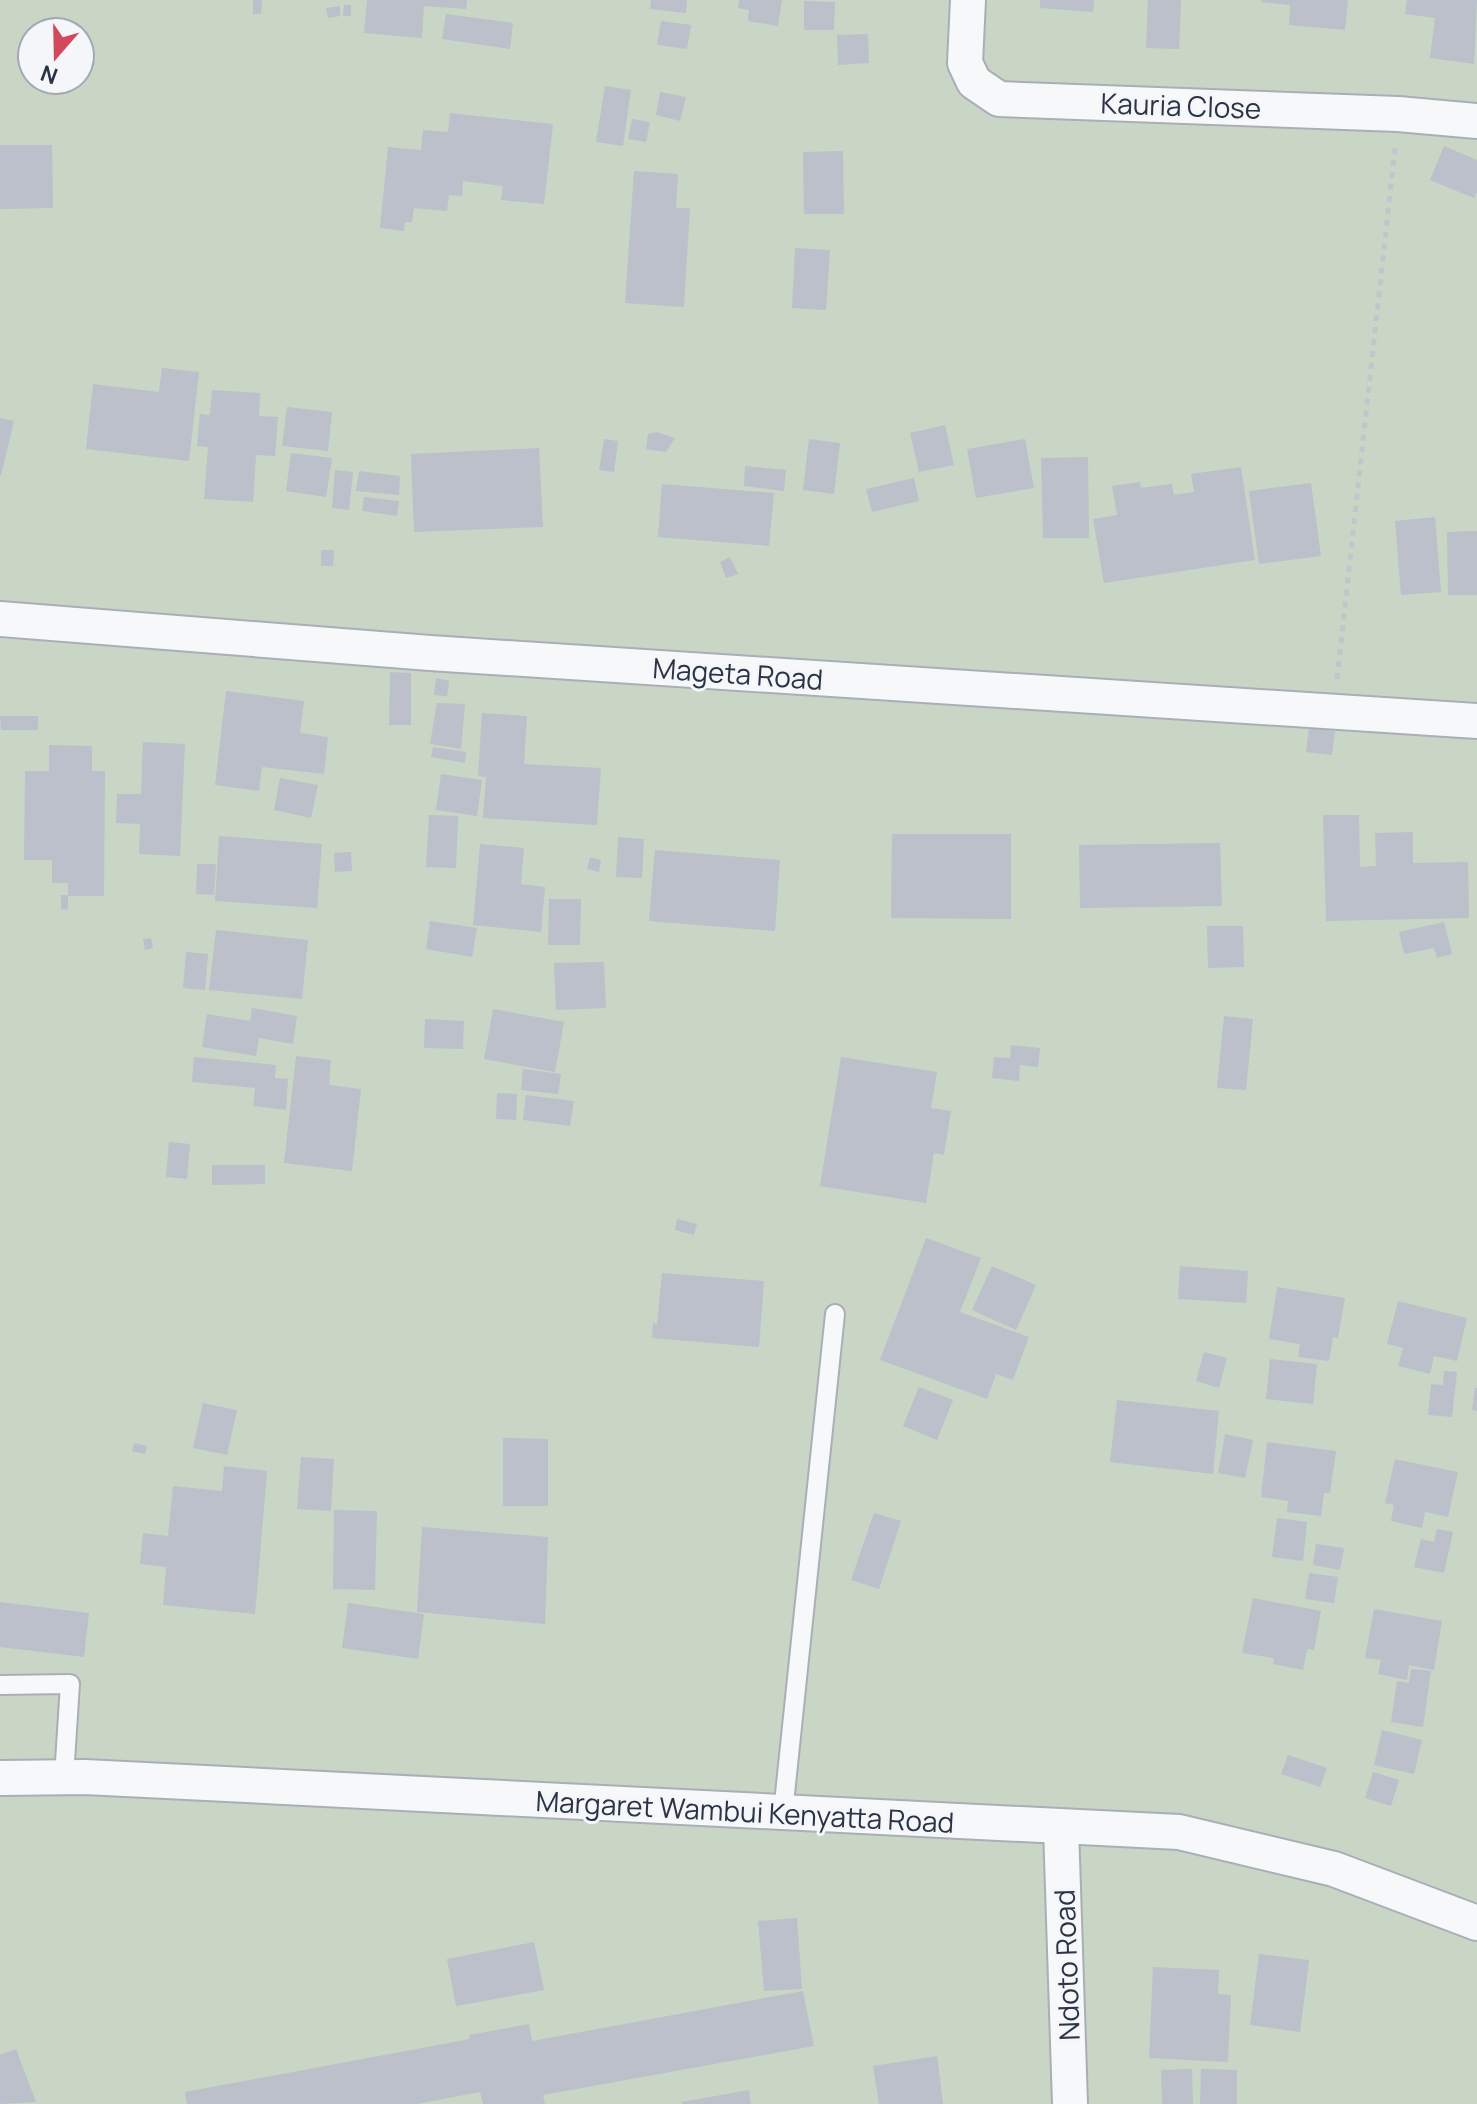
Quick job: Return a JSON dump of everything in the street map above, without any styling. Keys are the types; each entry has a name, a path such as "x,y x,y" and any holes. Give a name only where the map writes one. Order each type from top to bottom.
{"street":[{"name":"Kauria Close","path":"968,0 965,63 974,82 999,99 1398,114 1477,121"},
{"name":"Mageta Road","path":"0,619 430,653 1477,721"},
{"name":"Margaret Wambui Kenyatta Road","path":"0,1778 64,1777 1179,1832 1334,1869 1477,1923"},
{"name":"Ndoto Road","path":"1061,1827 1070,2104"}],"lane":[{"path":"783,1813 835,1314"},
{"path":"0,1685 70,1684 64,1777"}],"path":[{"path":"1334,712 1398,114"}],"green space":[{"path":"0,0 1477,0 1477,2104 0,2104"}],"building":[{"path":"253,0 262,0 261,14 253,14"},
{"path":"367,0 467,0 466,9 424,6 422,38 364,33"},
{"path":"651,0 687,0 686,13 650,9"},
{"path":"739,0 782,0 778,26 748,21 749,10 738,8"},
{"path":"1040,0 1094,0 1093,12 1040,8"},
{"path":"1148,0 1181,0 1179,49 1146,48"},
{"path":"1261,0 1348,0 1345,30 1289,25 1290,5"},
{"path":"1407,0 1477,0 1474,64 1430,58 1435,18 1405,14"},
{"path":"804,1 835,2 834,30 804,30"},
{"path":"344,5 351,5 351,16 343,16"},
{"path":"340,6 340,16 328,18 326,8"},
{"path":"446,14 513,23 510,49 442,39"},
{"path":"661,21 691,25 687,49 657,45"},
{"path":"868,34 869,63 838,65 837,35"},
{"path":"605,86 631,90 623,146 596,142"},
{"path":"660,92 686,97 680,121 656,115"},
{"path":"450,113 553,124 544,204 501,200 503,186 463,181 462,196 449,195 447,211 414,208 412,222 405,222 404,231 380,228 388,147 421,150 423,130 448,132"},
{"path":"632,119 650,122 646,142 628,139"},
{"path":"0,145 52,145 53,208 0,209"},
{"path":"1444,146 1477,160 1477,192 1474,198 1430,180"},
{"path":"843,151 844,214 804,214 803,152"},
{"path":"634,171 678,174 676,208 690,208 684,307 625,303"},
{"path":"795,248 830,250 826,310 792,308"},
{"path":"162,368 199,372 189,461 86,449 93,384 159,392"},
{"path":"212,390 260,393 259,416 278,417 275,456 256,455 253,502 204,499 208,447 197,446 200,414 210,415"},
{"path":"287,407 332,412 328,451 282,446"},
{"path":"0,418 14,421 1,475 0,475"},
{"path":"945,425 954,465 919,472 910,433"},
{"path":"657,432 675,438 666,452 646,449 648,434"},
{"path":"604,439 618,441 614,472 599,470"},
{"path":"809,439 840,443 834,494 803,490"},
{"path":"1025,439 1034,488 976,498 967,449"},
{"path":"539,448 543,527 414,532 411,454"},
{"path":"291,453 332,458 326,497 286,491"},
{"path":"1088,457 1089,538 1043,538 1041,458"},
{"path":"745,466 786,470 784,491 744,486"},
{"path":"1241,467 1255,560 1104,583 1093,519 1117,515 1112,486 1140,482 1141,488 1172,484 1174,495 1194,492 1191,474"},
{"path":"335,470 353,472 349,510 332,508"},
{"path":"359,471 400,476 399,495 356,491"},
{"path":"914,478 919,501 872,512 866,489"},
{"path":"1311,483 1321,556 1259,564 1249,491"},
{"path":"662,484 774,493 769,546 658,537"},
{"path":"364,497 399,501 397,516 362,511"},
{"path":"1435,517 1441,592 1401,595 1395,521"},
{"path":"1477,531 1477,595 1448,595 1447,532"},
{"path":"321,550 334,550 333,566 321,566"},
{"path":"730,557 738,574 726,578 720,562"},
{"path":"390,672 411,673 411,725 389,725"},
{"path":"436,678 449,681 447,696 434,695"},
{"path":"226,691 304,701 300,733 328,737 324,774 262,767 259,791 215,785"},
{"path":"437,703 465,704 461,749 430,744"},
{"path":"482,713 527,716 524,764 601,768 597,825 483,818 486,777 478,776"},
{"path":"0,716 38,716 38,730 1,730"},
{"path":"1309,728 1335,731 1332,755 1306,752"},
{"path":"143,742 185,744 180,856 139,854 140,824 116,823 117,794 141,794"},
{"path":"49,745 92,746 92,771 105,771 104,896 68,896 68,910 61,909 61,895 68,895 68,883 52,883 52,860 24,860 25,771 49,771"},
{"path":"433,747 466,752 465,763 431,757"},
{"path":"441,774 482,780 477,816 436,810"},
{"path":"280,778 318,785 311,818 274,810"},
{"path":"429,815 458,816 456,868 426,867"},
{"path":"1323,815 1359,815 1360,867 1376,866 1375,833 1413,832 1413,863 1468,862 1469,918 1326,921"},
{"path":"892,834 1011,834 1011,919 891,918"},
{"path":"219,836 322,844 317,908 215,901"},
{"path":"618,837 644,839 642,878 616,877"},
{"path":"1220,843 1222,906 1080,908 1079,845"},
{"path":"480,844 524,848 521,884 545,887 541,932 473,925"},
{"path":"655,850 780,860 775,931 649,921"},
{"path":"351,852 352,871 335,872 334,853"},
{"path":"590,857 601,860 599,872 587,869"},
{"path":"197,864 216,864 214,895 196,894"},
{"path":"549,899 581,899 580,945 548,945"},
{"path":"430,921 477,928 472,957 426,949"},
{"path":"1444,922 1452,954 1437,958 1434,948 1404,954 1399,932"},
{"path":"1207,926 1243,926 1244,967 1208,968"},
{"path":"216,930 308,940 302,999 209,990"},
{"path":"151,938 153,948 145,950 143,939"},
{"path":"186,952 208,954 205,990 183,988"},
{"path":"604,962 606,1008 556,1010 554,963"},
{"path":"252,1008 297,1016 293,1044 259,1038 256,1056 202,1047 207,1014 250,1021"},
{"path":"493,1009 564,1022 555,1072 484,1059"},
{"path":"1224,1016 1253,1019 1246,1090 1217,1088"},
{"path":"425,1019 464,1021 463,1049 424,1048"},
{"path":"1011,1045 1040,1048 1038,1067 1020,1065 1019,1081 992,1078 994,1057 1010,1058"},
{"path":"296,1056 331,1060 329,1085 361,1089 352,1171 284,1163"},
{"path":"194,1057 276,1065 275,1078 288,1079 286,1110 253,1106 255,1088 192,1082"},
{"path":"841,1057 937,1072 931,1108 951,1111 944,1155 934,1153 926,1203 820,1186"},
{"path":"523,1069 561,1074 558,1094 521,1090"},
{"path":"497,1093 517,1094 516,1120 496,1119"},
{"path":"526,1095 574,1101 570,1126 523,1120"},
{"path":"169,1142 190,1144 187,1179 166,1177"},
{"path":"212,1165 265,1165 265,1184 212,1185"},
{"path":"677,1219 697,1224 694,1235 675,1230"},
{"path":"926,1238 981,1258 960,1312 1029,1337 1013,1380 996,1374 987,1399 880,1360"},
{"path":"992,1266 1036,1285 1016,1330 972,1310"},
{"path":"1180,1266 1248,1271 1246,1303 1178,1299"},
{"path":"662,1273 764,1281 759,1347 652,1338 653,1323 657,1324"},
{"path":"1277,1287 1345,1298 1338,1338 1333,1337 1329,1361 1298,1357 1300,1344 1269,1339"},
{"path":"1398,1301 1467,1318 1457,1361 1434,1356 1430,1374 1398,1366 1403,1348 1387,1344"},
{"path":"1204,1352 1227,1358 1219,1388 1196,1381"},
{"path":"1270,1359 1317,1364 1313,1404 1266,1399"},
{"path":"1444,1371 1457,1372 1452,1417 1428,1415 1431,1384 1443,1385"},
{"path":"919,1387 953,1400 937,1440 903,1426"},
{"path":"1477,1388 1477,1411 1472,1410"},
{"path":"1117,1400 1219,1411 1213,1474 1110,1462"},
{"path":"203,1403 237,1410 227,1455 193,1448"},
{"path":"1225,1434 1253,1440 1245,1478 1218,1473"},
{"path":"503,1438 548,1439 548,1506 503,1506"},
{"path":"1267,1442 1336,1451 1330,1493 1324,1493 1321,1516 1287,1512 1288,1501 1261,1497"},
{"path":"134,1443 147,1446 145,1454 132,1451"},
{"path":"301,1457 334,1459 331,1511 297,1509"},
{"path":"1395,1459 1458,1472 1448,1517 1425,1512 1422,1528 1391,1521 1394,1505 1385,1503"},
{"path":"224,1466 267,1471 255,1614 163,1605 166,1567 140,1564 143,1533 168,1536 173,1486 222,1491"},
{"path":"334,1510 377,1511 375,1590 333,1589"},
{"path":"874,1513 901,1521 879,1589 851,1580"},
{"path":"1277,1518 1307,1522 1303,1561 1272,1557"},
{"path":"422,1527 548,1537 545,1624 417,1612"},
{"path":"1437,1529 1453,1532 1444,1573 1414,1567 1421,1539 1434,1542"},
{"path":"1316,1544 1344,1548 1340,1570 1313,1565"},
{"path":"1309,1573 1338,1577 1334,1603 1305,1599"},
{"path":"1253,1598 1321,1611 1314,1650 1307,1649 1303,1670 1273,1664 1274,1658 1242,1653"},
{"path":"0,1602 89,1613 84,1657 0,1647"},
{"path":"348,1603 424,1614 418,1659 342,1648"},
{"path":"1374,1609 1442,1621 1434,1670 1409,1665 1407,1680 1378,1674 1381,1660 1365,1658"},
{"path":"1411,1669 1431,1671 1423,1727 1391,1722 1397,1681 1409,1683"},
{"path":"1382,1730 1422,1740 1414,1774 1374,1765"},
{"path":"1288,1755 1327,1768 1320,1787 1281,1774"},
{"path":"1373,1772 1399,1780 1391,1806 1365,1798"},
{"path":"797,1918 802,1989 764,1991 758,1921"},
{"path":"534,1942 544,1990 456,2006 447,1959"},
{"path":"1259,1954 1309,1960 1300,2032 1250,2025"},
{"path":"1153,1967 1219,1970 1218,1994 1231,1995 1228,2062 1149,2058"},
{"path":"803,1991 814,2046 543,2095 545,2104 483,2104 480,2092 417,2104 187,2104 185,2092 470,2039 469,2035 529,2024 532,2041"},
{"path":"16,2049 36,2102 0,2104 0,2055"},
{"path":"937,2056 943,2104 879,2104 873,2066"},
{"path":"1192,2069 1193,2104 1162,2104 1161,2070"},
{"path":"1201,2069 1237,2070 1237,2104 1200,2104"},
{"path":"749,2090 751,2104 682,2104 682,2102"}]}
